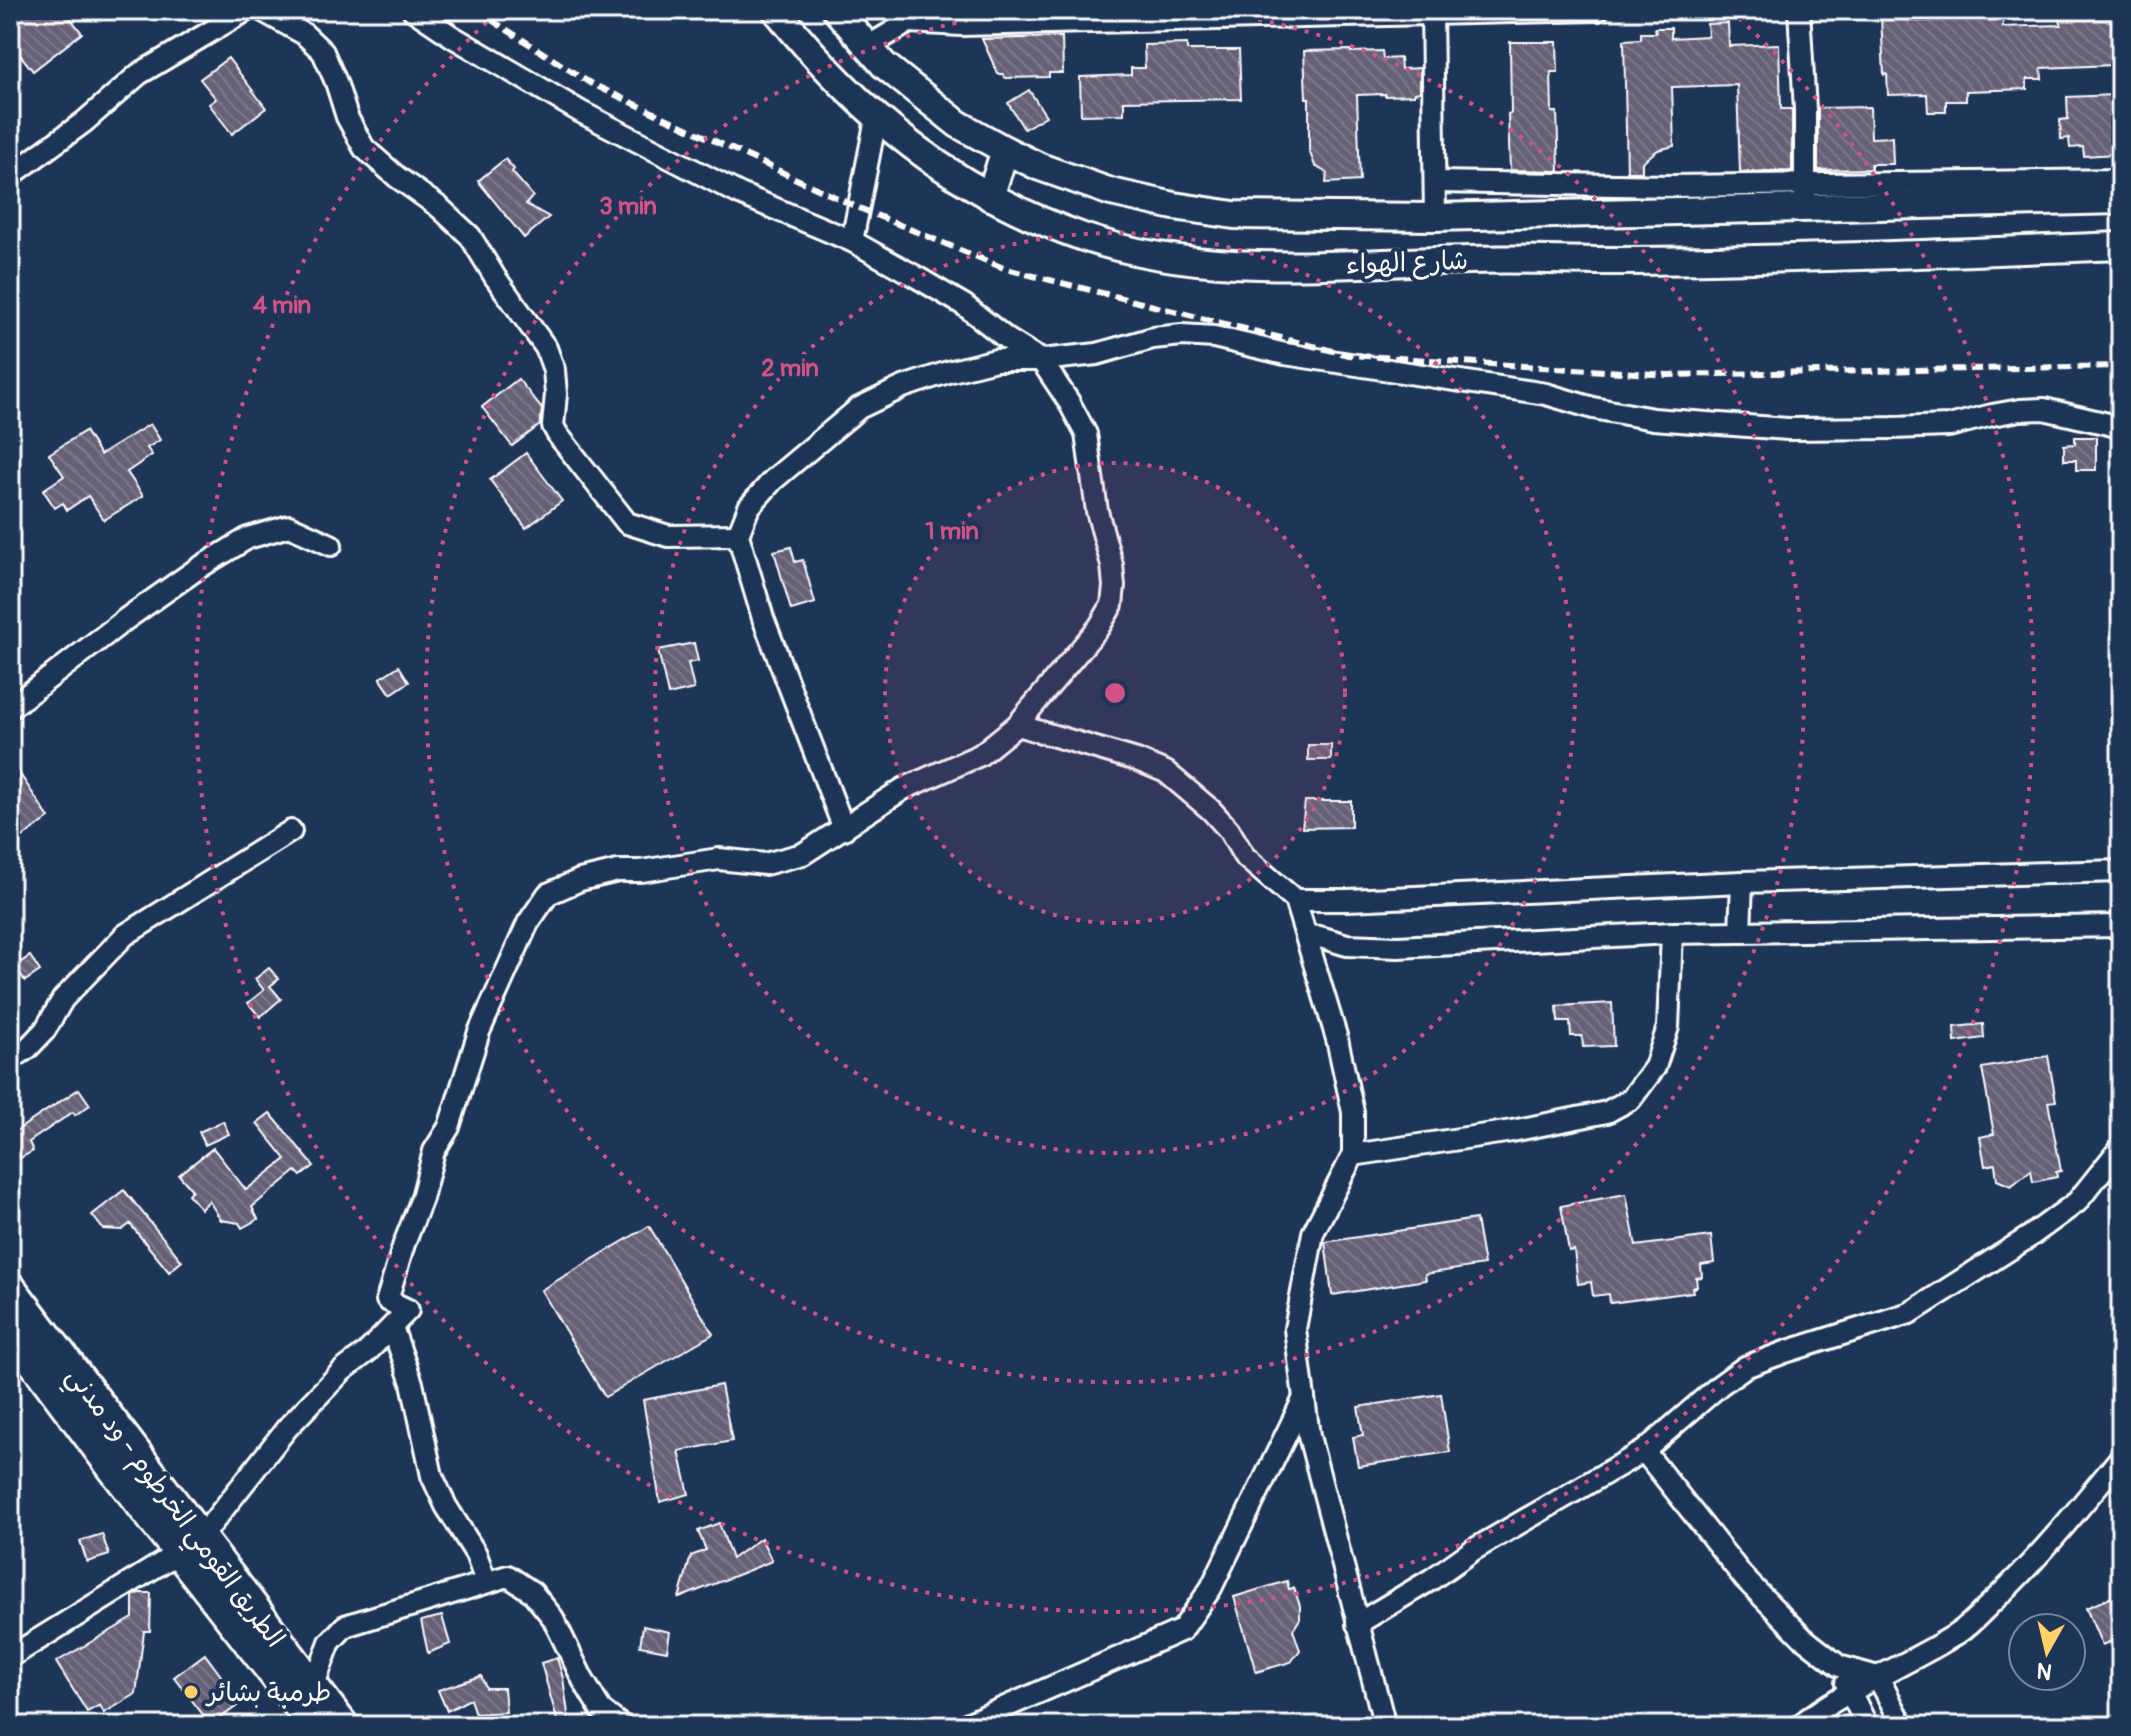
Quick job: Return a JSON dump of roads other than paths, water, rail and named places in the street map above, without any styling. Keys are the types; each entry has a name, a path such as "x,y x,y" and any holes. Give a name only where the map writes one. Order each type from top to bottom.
{"highway":[{"name":"الطريق القومي الخرطوم - ود مدني","path":"10,1288 315,1726"},
{"name":"الطريق القومي الخرطوم - ود مدني","path":"10,1330 343,1726"}],"main road":[{"name":"شارع الهواء","path":"776,10 807,50 876,119 920,154 990,197 1081,236 1173,259 1322,265 1468,260 1620,261 2121,246"},
{"name":"شارع الهواء","path":"836,10 884,65 958,124 1005,150 1040,167 1111,192 1234,215 1435,217 1805,196 2121,200"},
{"path":"990,197 1005,150"}],"street":[{"path":"10,176 84,122 139,74 247,10"},
{"path":"261,10 304,34 323,52 347,117 364,148 439,207 470,236 546,348 554,370 556,394 553,426 627,523 668,536 738,535"},
{"path":"10,1657 190,1547 287,1428 342,1371 367,1352 408,1310 387,1300 434,1151 449,1127 479,1032 528,923 548,894 580,880 618,871 641,871 719,859 765,864 803,854 903,789 980,755 1017,725 1099,627 1112,605 1112,565 1097,511 1086,434 1041,360 1007,339 964,305 852,241 740,194 581,112 413,10"},
{"path":"867,47 914,16 961,25 1598,10"},
{"path":"1799,10 1805,96 1805,196"},
{"path":"1432,12 1435,217"},
{"path":"852,241 876,119"},
{"path":"1436,182 1673,186 1805,196 2121,180"},
{"path":"844,829 768,631 738,535 749,507 773,480 859,408 903,387 948,372 996,360 1041,360 1097,354 1153,338 1182,335 1214,337 1285,354 1546,394 1593,408 1653,419 1788,429 1892,428 1949,426 2006,412 2044,409 2121,427"},
{"path":"10,708 126,619 248,538 289,526 331,545"},
{"path":"1017,725 1137,760 1166,772 1211,810 1229,830 1244,856 1295,900 1337,1039 1353,1112 1353,1155 1313,1233 1295,1329 1309,1436 1385,1726"},
{"path":"10,1060 28,1048 45,1030 63,999 125,935 291,831"},
{"path":"1295,900 2121,871"},
{"path":"1740,932 1742,882"},
{"path":"1306,936 1347,945 1398,947 1672,933 2121,926"},
{"path":"1353,1155 1526,1129 1607,1112 1631,1099 1655,1067 1668,1027 1672,933"},
{"path":"1357,1624 1473,1550 1644,1451 1745,1367 1910,1313 2029,1237 2077,1202 2121,1147"},
{"path":"392,1327 412,1383 432,1476 446,1506 476,1554 486,1582"},
{"path":"962,1726 1182,1630 1211,1588 1304,1398"},
{"path":"1644,1451 1745,1579 1802,1637 1839,1666 1878,1677 1903,1726"},
{"path":"1799,1726 1961,1631 2022,1575 2121,1457"},
{"path":"313,1687 330,1642 345,1626 508,1576 532,1592 553,1618 601,1710 622,1726"},
{"path":"1839,1666 1867,1726"}],"railway":[{"path":"476,10 590,83 859,208 1006,269 1349,355 1668,375 2121,366"}],"place":[{"name":"طرمبة بشائر","path":"191,1692"}]}
